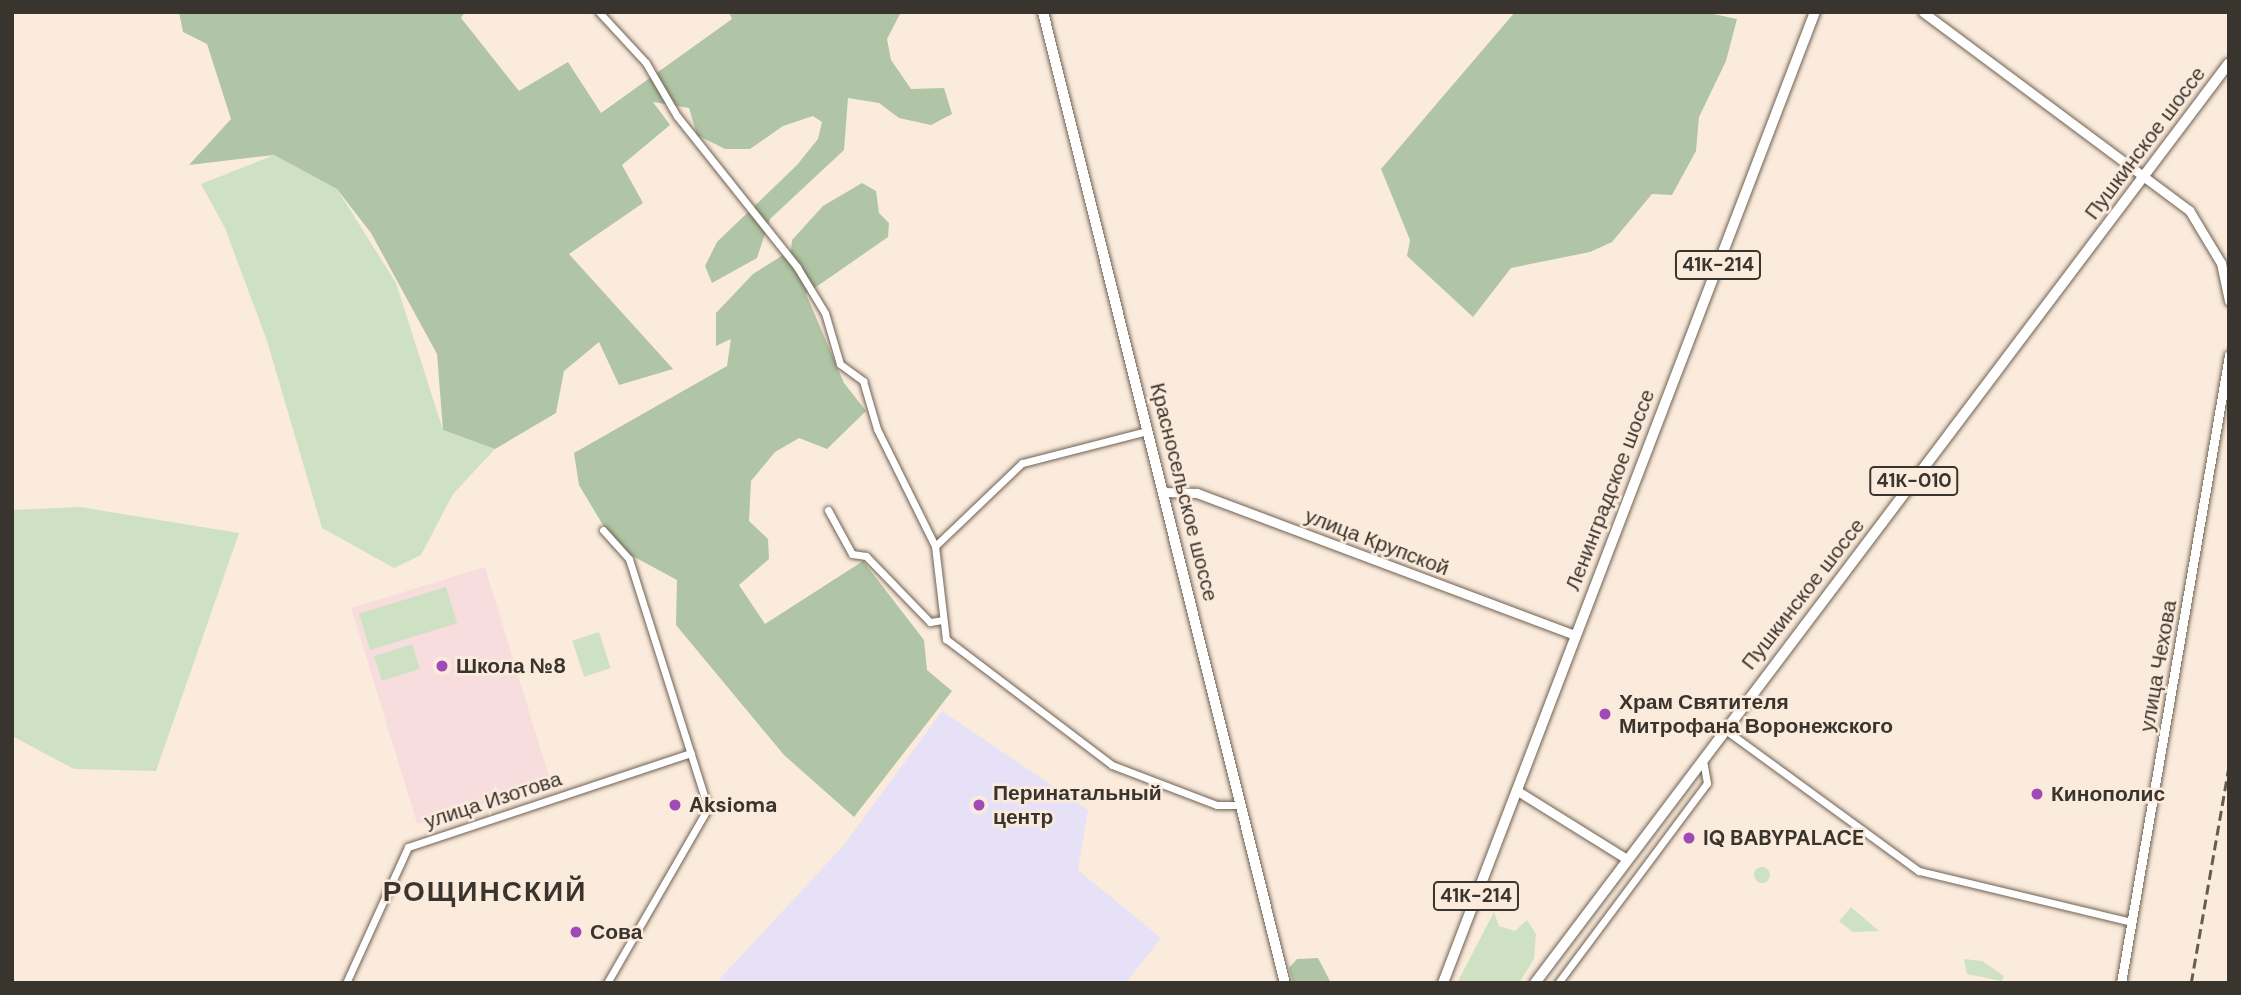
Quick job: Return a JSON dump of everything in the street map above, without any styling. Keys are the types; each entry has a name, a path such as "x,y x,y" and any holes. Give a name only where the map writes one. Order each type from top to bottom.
{"main road":[{"name":"Красносельское шоссе","path":"1043,12 1147,431 1166,492 1285,983"},
{"name":"Ленинградское шоссе","path":"1443,983 1574,635 1815,12"},
{"name":"Пушкинское шоссе","path":"1535,983 1702,757 2229,63"}],"street":[{"path":"599,12 646,63 677,116 797,267 825,313 840,364 863,381 877,429 935,546 942,620 955,651 979,665 1112,765 1217,805 1241,805"},
{"path":"1923,12 2146,174 2210,237 2229,300"},
{"name":"улица Чехова","path":"2121,983 2229,355"},
{"path":"935,546 1022,463 1147,431"},
{"name":"улица Крупской","path":"1166,492 1196,493 1574,635"},
{"path":"828,510 852,554 866,556 930,622 942,620"},
{"path":"603,530 629,559 691,752 708,816 607,983"},
{"path":"1724,728 1919,871 2132,922"},
{"name":"улица Изотова","path":"346,983 408,847 691,752"},
{"path":"1558,983 1707,783 1702,757"},
{"path":"1516,790 1627,859"}],"shaded area":[{"name":"Школа №8","path":"485,567 551,783 417,824 351,608"},
{"path":"942,711 1088,810 1078,870 1161,938 1126,983 716,983 844,845"}],"green space":[{"path":"179,12 465,12 461,18 519,91 568,62 601,113 732,19 729,12 901,12 887,39 891,60 911,89 944,88 952,114 931,125 899,118 879,103 848,98 844,150 770,219 757,258 712,283 705,266 717,242 797,165 818,139 822,122 813,116 783,126 750,149 725,149 697,135 689,108 653,102 670,125 622,165 643,203 569,254 673,369 619,385 599,342 564,371 556,413 495,449 443,430 437,354 371,233 337,189 274,155 189,165 231,119 207,44 183,32"},
{"path":"1515,12 1704,12 1737,19 1726,61 1699,117 1696,151 1672,195 1652,194 1612,242 1590,252 1511,268 1473,317 1407,256 1410,240 1381,169"},
{"path":"274,155 337,189 396,283 443,430 495,449 453,494 421,555 394,568 322,528 267,341 225,228 201,184"},
{"path":"862,183 876,191 879,213 889,223 888,237 806,294 844,383 866,411 827,449 799,438 775,452 751,481 749,521 768,539 769,559 739,585 765,624 863,561 924,640 927,670 952,691 854,817 784,755 676,625 677,580 616,547 579,485 574,453 727,366 731,339 716,346 716,313 753,274 791,250 792,240 823,206"},
{"path":"80,507 239,533 156,771 74,769 12,736 12,510"},
{"path":"446,587 457,623 370,650 359,614"},
{"path":"599,632 611,668 584,677 572,641"},
{"path":"412,644 420,669 382,681 374,656"},
{"path":"1762,867 1770,875 1762,883 1754,875"},
{"path":"1851,907 1879,931 1853,932 1839,921"},
{"path":"1494,912 1499,926 1515,931 1527,920 1536,934 1534,959 1519,983 1457,983"},
{"path":"1318,958 1331,983 1293,983 1289,968 1297,959"},
{"path":"1964,959 1982,961 2004,976 2002,981 1967,974"}],"railway":[{"path":"2191,983 2229,766"}],"place":[{"name":"Школа №8","path":"442,666"},
{"name":"Храм Святителя Митрофана Воронежского","path":"1605,714"},
{"name":"Кинополис","path":"2037,794"},
{"name":"Aksioma","path":"675,805"},
{"name":"Перинатальный центр","path":"979,805"},
{"name":"IQ BABYPALACE","path":"1689,838"},
{"name":"Сова","path":"576,932"}],"district":[{"name":"РОЩИНСКИЙ","path":"485,892"}]}
